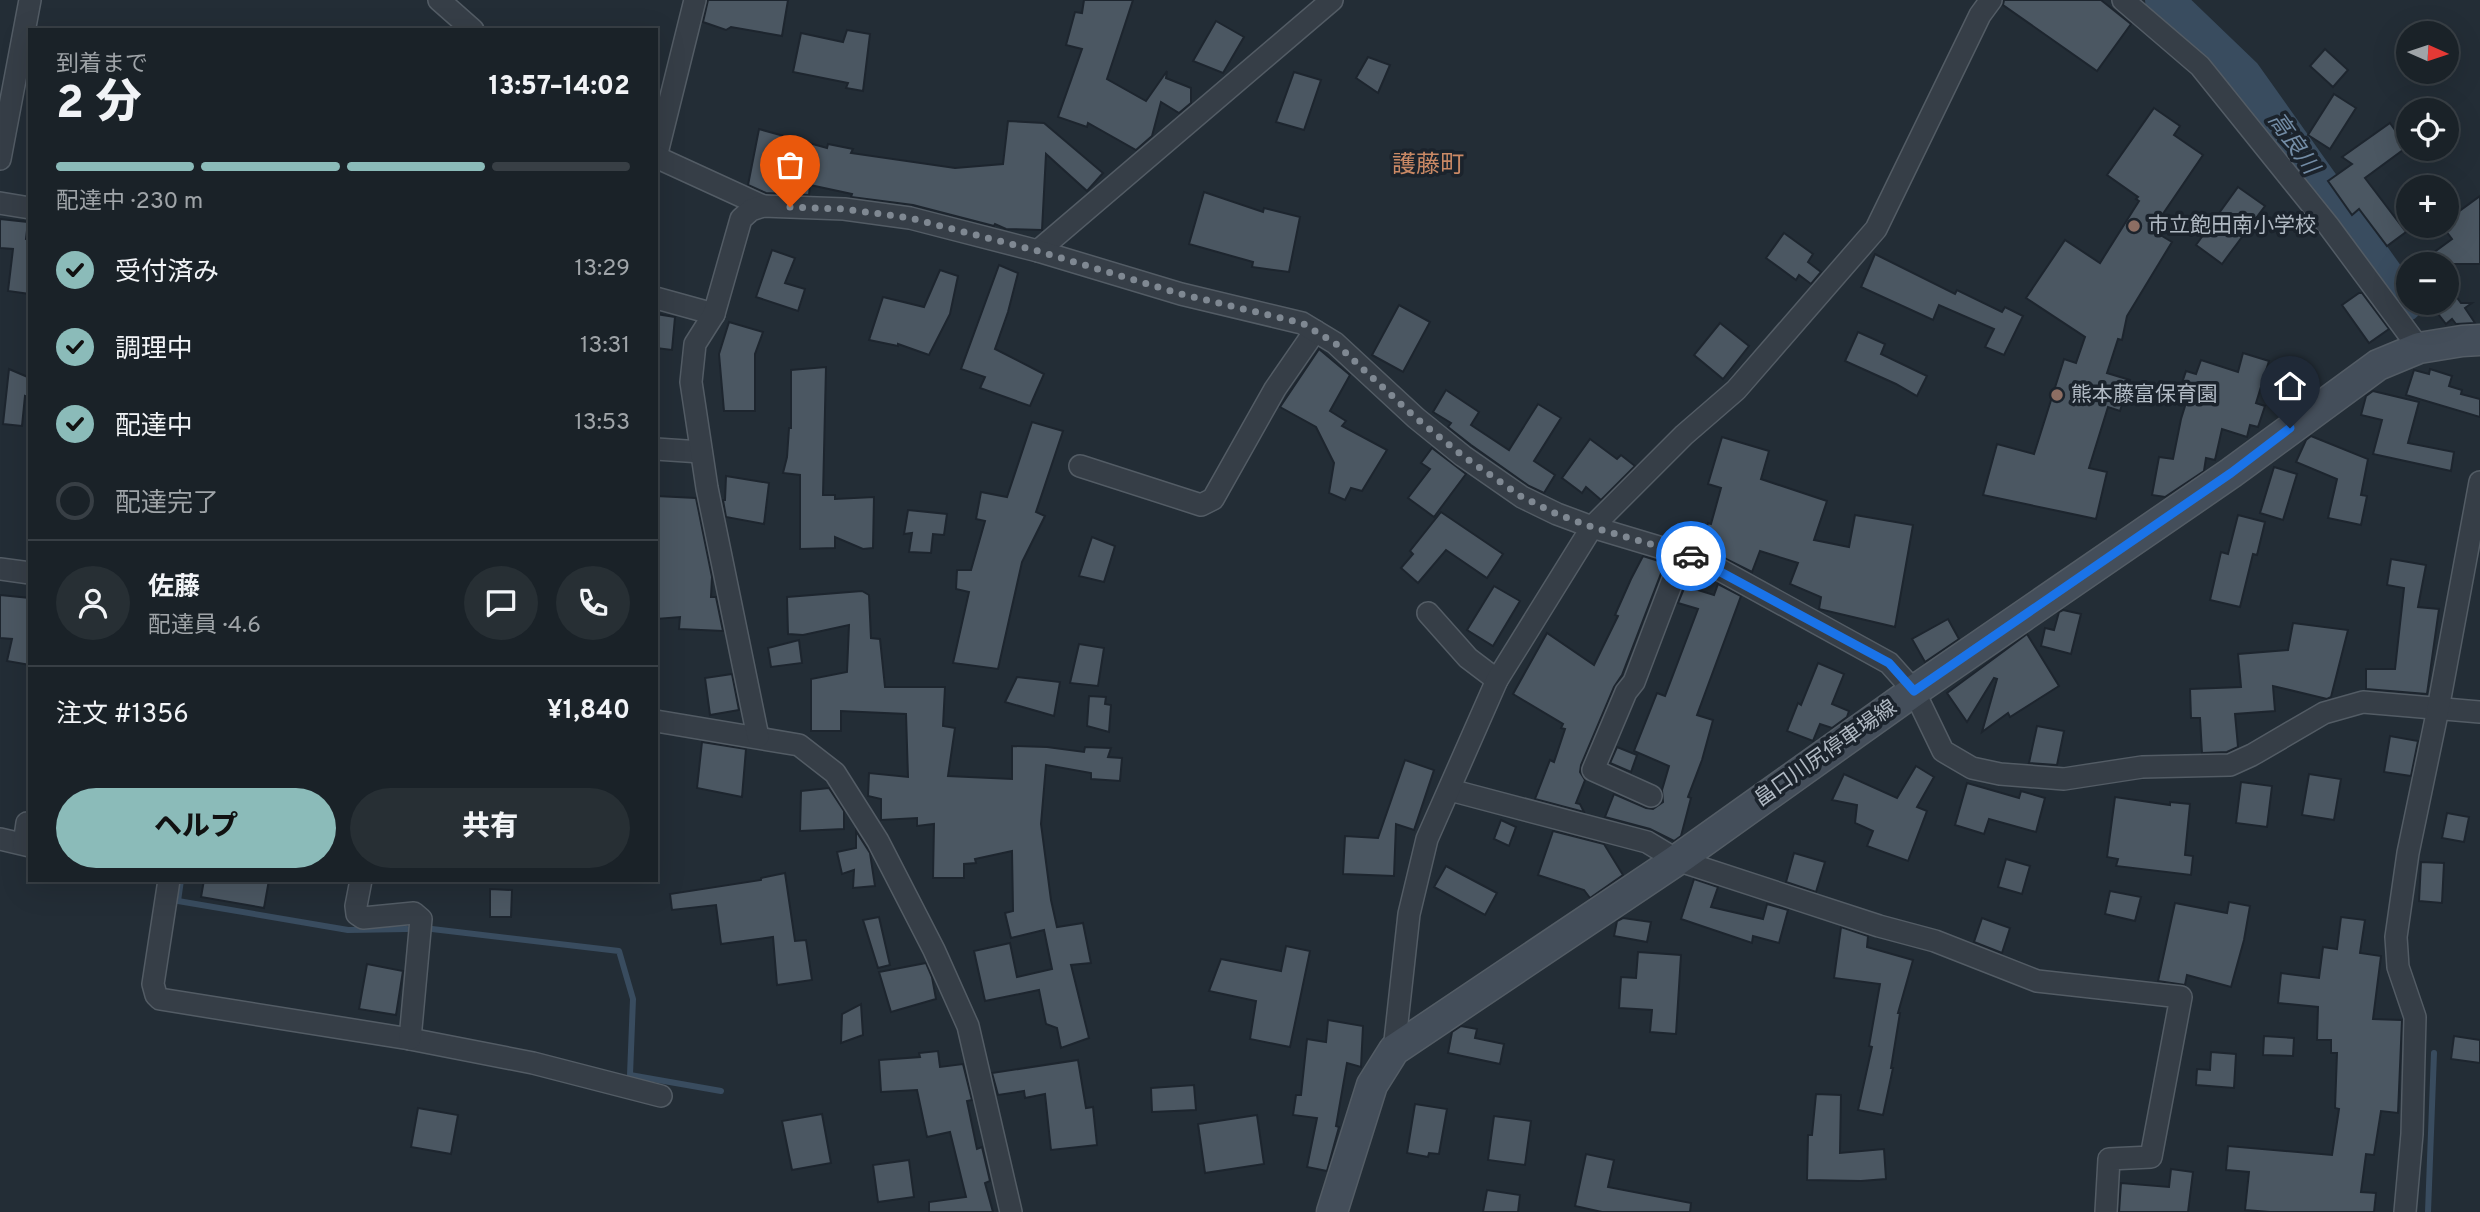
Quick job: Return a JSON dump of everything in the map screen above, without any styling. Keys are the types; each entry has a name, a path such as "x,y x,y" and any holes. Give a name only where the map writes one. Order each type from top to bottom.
{"main road":[{"name":"畠口川尻停車場線","path":"1332,1212 1372,1085 1394,1050 1677,860 1914,691 2231,473 2378,365 2419,348 2480,340"}],"street":[{"path":"0,159 30,0"},
{"path":"439,0 471,28"},
{"path":"658,149 695,0"},
{"path":"1394,1050 1409,914 1427,839 1497,680 1592,527 1685,435 1736,390 1876,229 1980,15 1991,0"},
{"path":"2123,0 2200,66 2328,225 2419,348"},
{"path":"1038,251 1328,1"},
{"path":"658,158 763,206"},
{"path":"0,204 28,208"},
{"path":"758,737 701,452 691,382 695,344 714,314 741,219 751,210 763,206 844,209 910,218 1038,251 1181,294 1302,323 1335,343 1416,418 1463,456 1522,497 1592,527 1702,560 1889,663 1914,691 1943,751 1972,768 2000,774 2064,779 2142,767 2230,765 2324,713 2363,702 2480,712"},
{"path":"658,299 714,314"},
{"path":"1080,466 1201,505 1206,504 1213,499 1275,389 1315,331"},
{"path":"658,449 701,452"},
{"path":"2405,1212 2412,1134 2415,1017 2398,967 2396,937 2408,853 2480,482"},
{"path":"1651,796 1593,770 1626,692 1634,682 1683,553"},
{"path":"0,569 28,573"},
{"path":"1427,613 1468,658 1497,680"},
{"path":"658,721 799,745 835,774 878,841 934,950 968,1026 1011,1212"},
{"path":"1450,790 1647,842 1677,860 1879,926 1934,941 2037,981 2181,997 2151,1157 2109,1159 2106,1212"},
{"path":"0,839 27,838"},
{"path":"169,882 153,984 160,999 410,1039 533,1063 661,1096"},
{"path":"360,882 356,906 357,914 363,918 418,914 421,919 410,1039"}],"building":[{"path":"708,0 788,0 782,36 731,27 726,30 703,22"},
{"path":"1084,0 1133,0 1107,79 1146,101 1167,71 1166,78 1191,88 1191,103 1179,113 1161,102 1152,136 1136,150 1088,123 1087,127 1058,117 1082,49 1066,45 1075,12 1082,13"},
{"path":"2004,0 2101,0 2131,24 2097,71 2003,5"},
{"path":"1216,21 1244,37 1223,73 1193,61"},
{"path":"847,30 870,34 863,91 846,88 848,83 793,72 801,33 843,42"},
{"path":"2325,49 2348,70 2333,87 2310,66"},
{"path":"1368,57 1390,65 1378,93 1356,78"},
{"path":"1294,72 1321,80 1304,130 1276,122"},
{"path":"2334,94 2356,108 2330,149 2308,135"},
{"path":"2154,108 2180,126 2174,135 2203,155 2152,230 2172,242 2127,316 2122,340 2118,339 2107,373 2130,380 2120,411 2108,407 2089,468 2107,472 2096,519 1983,495 1997,444 2034,454 2064,359 2076,363 2085,337 2026,298 2065,240 2100,263 2139,201 2136,199 2138,197 2107,175"},
{"path":"1008,121 1044,123 1103,173 1087,191 1046,154 1042,230 1006,229 913,205 851,197 852,194 810,185 809,195 766,193 748,185 759,129 827,148 828,144 853,149 851,153 955,168 1003,164"},
{"path":"2390,123 2396,131 2396,155 2365,178 2396,219 2398,238 2387,246 2359,209 2352,215 2328,181 2352,164 2342,157"},
{"path":"2238,187 2265,206 2222,264 2196,245"},
{"path":"1204,192 1263,212 1264,208 1300,217 1289,272 1252,267 1253,262 1189,244"},
{"path":"2480,196 2480,264 2459,264 2459,252 2434,252 2452,239 2459,238 2459,211"},
{"path":"0,219 28,222 28,294 8,291 13,249 0,248"},
{"path":"1784,233 1813,254 1808,262 1821,272 1811,284 1799,275 1796,280 1766,258"},
{"path":"772,250 795,258 785,283 805,289 798,311 756,297"},
{"path":"1875,254 1955,294 1957,290 2002,312 2005,307 2023,316 2004,355 1985,347 1994,329 1939,305 1933,320 1861,287"},
{"path":"999,265 1018,273 995,349 1044,374 1030,406 980,388 985,377 961,369"},
{"path":"940,270 958,276 950,314 929,355 898,344 869,340 883,297 924,307"},
{"path":"2362,293 2389,329 2369,343 2342,305"},
{"path":"2459,300 2461,303 2472,303 2465,308 2475,323 2456,324 2452,319 2446,324 2439,315 2459,315"},
{"path":"1399,305 1430,322 1403,372 1372,355"},
{"path":"658,314 675,317 672,350 658,348"},
{"path":"729,322 763,332 755,354 755,411 724,411 719,354"},
{"path":"1720,323 1749,346 1723,379 1694,355"},
{"path":"1858,332 1885,344 1881,354 1927,376 1917,396 1845,361"},
{"path":"1319,349 1350,375 1330,411 1346,421 1342,426 1387,450 1362,491 1351,488 1345,500 1329,493 1334,463 1316,427 1280,407"},
{"path":"2243,353 2269,361 2256,403 2265,406 2258,427 2250,425 2247,437 2222,429 2215,460 2206,458 2204,471 2165,497 2152,495 2159,457 2173,459 2190,390 2181,386 2186,371 2196,374 2201,360 2238,372"},
{"path":"826,367 823,495 835,495 835,499 874,497 873,548 863,549 835,537 835,548 800,549 800,475 783,473 791,428 791,370"},
{"path":"9,369 28,377 28,397 25,396 22,426 3,424"},
{"path":"2430,369 2452,376 2449,386 2462,390 2461,394 2480,399 2480,417 2406,395 2414,370 2429,374"},
{"path":"1446,390 1479,412 1471,425 1509,450 1538,404 1561,418 1534,461 1555,475 1544,493 1529,486 1471,445 1448,427 1451,423 1433,412"},
{"path":"2373,391 2419,402 2408,443 2454,452 2451,471 2373,454 2382,420 2361,415 2366,396"},
{"path":"1032,422 1063,431 1036,512 1045,516 1022,562 998,669 953,663 969,592 956,589 957,570 971,570 985,521 976,519 981,492 1007,497"},
{"path":"2311,436 2368,459 2361,495 2367,496 2361,525 2328,518 2337,479 2296,462 2306,440"},
{"path":"1722,437 1769,451 1761,479 1827,501 1814,540 1849,547 1855,515 1913,525 1895,627 1819,609 1821,597 1790,584 1798,563 1760,551 1752,572 1700,546 1708,523 1711,524 1721,488 1708,484"},
{"path":"1590,439 1617,459 1621,455 1635,466 1601,500 1586,487 1582,493 1562,478"},
{"path":"1432,448 1466,474 1434,517 1408,498 1430,469 1421,463"},
{"path":"2274,467 2297,474 2283,520 2260,513"},
{"path":"726,476 769,483 764,524 726,517 723,500"},
{"path":"658,496 696,498 712,577 711,597 716,597 723,631 679,629 680,617 658,619"},
{"path":"908,510 947,514 944,535 933,534 931,553 909,552 912,533 904,534"},
{"path":"1441,512 1503,554 1487,578 1446,550 1418,583 1401,568 1413,554 1410,551"},
{"path":"2238,515 2265,522 2257,555 2253,554 2240,607 2210,600 2221,552 2228,554"},
{"path":"1092,537 1115,546 1104,582 1079,576"},
{"path":"1643,556 1665,563 1622,675 1614,687 1581,765 1580,772 1585,780 1576,803 1580,804 1584,812 1535,799 1550,760 1554,762 1565,729 1561,728 1563,724 1513,694 1547,633 1594,665"},
{"path":"2391,559 2426,565 2418,607 2439,609 2427,694 2366,689 2366,669 2395,669 2404,588 2387,585"},
{"path":"1718,584 1741,596 1697,715 1713,720 1688,797 1691,798 1681,836 1674,841 1650,829 1605,817 1614,794 1646,808 1653,809 1663,802 1662,790 1669,766 1634,751 1657,693 1665,696 1698,609 1678,603 1685,586 1714,595"},
{"path":"1494,586 1520,601 1493,646 1467,630"},
{"path":"862,591 869,595 871,638 880,639 885,687 945,687 943,726 955,728 948,776 1012,779 1012,746 1084,752 1085,747 1111,748 1108,757 1122,758 1120,781 1091,779 1091,773 1046,765 1041,824 1051,900 1057,927 1083,923 1091,963 1071,965 1089,1038 1061,1048 1057,1028 1046,1024 1039,990 985,1001 974,951 1010,943 1017,977 1052,969 1044,930 1011,938 1005,913 1013,911 1012,851 975,859 976,863 964,864 964,878 933,878 934,824 917,826 917,818 881,820 881,799 868,796 869,773 908,777 906,714 841,711 841,731 811,731 811,679 847,672 849,625 803,635 788,634 787,597"},
{"path":"0,595 28,598 28,665 7,661 12,639 0,638"},
{"path":"2063,610 2081,614 2071,654 2041,646 2045,628 2054,630 2059,612"},
{"path":"1948,619 1959,639 1925,662 1912,639"},
{"path":"2293,623 2348,630 2331,697 2327,699 2273,686 2275,711 2235,714 2238,747 2227,752 2202,753 2200,718 2191,718 2190,689 2241,687 2238,654 2288,650"},
{"path":"2027,634 2059,686 2010,717 2008,713 1982,732 1997,679 1994,678 1967,722 1947,693"},
{"path":"799,640 802,663 771,667 768,648"},
{"path":"1079,644 1104,648 1098,686 1070,683"},
{"path":"1818,663 1844,674 1832,704 1849,711 1847,717 1832,728 1820,724 1813,741 1787,731"},
{"path":"732,674 739,710 710,715 705,678"},
{"path":"1017,677 1060,682 1054,716 1005,702"},
{"path":"1089,696 1106,697 1105,704 1111,705 1109,732 1087,726"},
{"path":"2037,726 2064,731 2057,765 2029,763"},
{"path":"2390,736 2418,741 2411,776 2384,772"},
{"path":"702,742 746,749 742,797 697,788"},
{"path":"1617,747 1637,755 1631,772 1610,763"},
{"path":"1405,760 1434,770 1414,830 1396,824 1394,876 1343,874 1345,836 1378,838"},
{"path":"1916,766 1934,777 1917,807 1927,811 1908,861 1867,846 1873,831 1855,823 1857,805 1832,800 1844,774 1897,798"},
{"path":"2309,774 2341,779 2334,820 2302,815"},
{"path":"2241,782 2272,786 2267,827 2236,823"},
{"path":"1967,783 2019,798 2021,791 2045,798 2036,832 1989,819 1984,834 1955,825"},
{"path":"829,788 844,811 844,829 800,831 801,791"},
{"path":"2115,797 2170,805 2170,802 2190,804 2185,855 2193,856 2191,875 2116,866 2118,859 2107,857"},
{"path":"2447,813 2469,817 2464,842 2442,838"},
{"path":"1501,820 1516,827 1509,846 1494,839"},
{"path":"856,831 870,853 875,886 853,888 854,870 842,874 837,852 856,848"},
{"path":"1553,831 1604,844 1623,875 1590,898 1584,890 1538,875"},
{"path":"1794,853 1825,862 1816,892 1786,882"},
{"path":"2006,859 2030,866 2022,894 1998,887"},
{"path":"2421,862 2444,863 2442,903 2419,901"},
{"path":"1446,866 1497,893 1485,915 1434,887"},
{"path":"785,873 795,941 806,940 812,980 777,985 773,937 721,944 716,905 672,910 670,894 761,880"},
{"path":"1694,879 1718,887 1711,907 1763,919 1767,904 1788,910 1779,943 1753,936 1752,943 1681,919"},
{"path":"204,882 269,882 264,908 201,897"},
{"path":"490,889 512,890 511,917 490,917"},
{"path":"2110,891 2141,897 2135,921 2105,914"},
{"path":"2229,902 2250,906 2231,987 2187,975 2185,985 2158,981 2175,903 2227,913"},
{"path":"879,917 890,965 878,968 863,920"},
{"path":"2341,917 2365,920 2360,953 2381,956 2373,1019 2402,1020 2398,1113 2381,1111 2374,1155 2366,1154 2361,1192 2376,1193 2374,1212 2245,1210 2249,1172 2226,1170 2228,1146 2332,1155 2339,1109 2335,1108 2337,1053 2331,1053 2331,1040 2317,1040 2318,1007 2278,1003 2281,973 2319,978 2323,947 2337,949"},
{"path":"1623,918 1651,922 1647,942 1614,936 1617,921"},
{"path":"1982,918 2010,928 2002,953 1974,942"},
{"path":"1841,927 1868,936 1867,947 1913,960 1898,1013 1893,1068 1883,1115 1858,1110 1872,1047 1869,1046 1880,984 1834,978"},
{"path":"1286,946 1310,951 1290,1047 1250,1039 1256,1001 1209,991 1221,959 1281,971"},
{"path":"1638,952 1681,955 1676,1034 1650,1032 1652,1010 1619,1008 1621,977 1636,978"},
{"path":"926,963 936,999 891,1012 879,972"},
{"path":"367,964 403,971 396,1015 359,1009"},
{"path":"861,1004 863,1035 841,1043 842,1014"},
{"path":"1328,1020 1363,1026 1361,1067 1347,1063 1336,1126 1339,1127 1327,1171 1307,1167 1317,1118 1293,1115 1296,1095 1301,1095 1307,1039 1326,1042"},
{"path":"1461,1026 1477,1029 1475,1038 1504,1044 1500,1064 1448,1053 1452,1032"},
{"path":"2264,1036 2294,1038 2293,1056 2263,1055"},
{"path":"2454,1036 2480,1040 2480,1063 2451,1059"},
{"path":"938,1051 940,1067 963,1064 972,1100 967,1101 977,1149 982,1147 990,1181 985,1183 993,1212 929,1212 929,1202 966,1197 950,1132 927,1137 917,1090 881,1092 879,1060 920,1057 919,1053"},
{"path":"2211,1052 2236,1054 2234,1088 2196,1085 2197,1069 2210,1070"},
{"path":"1078,1060 1086,1108 1093,1107 1097,1145 1051,1150 1045,1094 1025,1098 1024,1091 998,1095 992,1073"},
{"path":"1194,1085 1196,1110 1152,1112 1151,1088"},
{"path":"1816,1094 1841,1095 1840,1153 1884,1149 1886,1179 1807,1180 1808,1135 1812,1135"},
{"path":"1415,1104 1447,1109 1439,1154 1429,1153 1428,1157 1407,1153"},
{"path":"418,1108 458,1115 451,1154 411,1147"},
{"path":"822,1114 831,1163 792,1170 782,1121"},
{"path":"1257,1115 1264,1164 1205,1173 1198,1124"},
{"path":"1494,1116 1531,1121 1525,1165 1488,1160"},
{"path":"1586,1154 1614,1160 1608,1187 1691,1203 1690,1212 1602,1212 1575,1206"},
{"path":"909,1160 914,1197 878,1202 873,1165"},
{"path":"2171,1169 2193,1172 2188,1212 2119,1212 2121,1183 2169,1187"},
{"path":"1487,1190 1520,1195 1518,1212 1483,1212"}],"waterway":[{"name":"高良川","path":"2164,0 2243,76 2396,292"},
{"path":"181,882 178,901 348,930 407,929"},
{"path":"432,929 619,951 633,999 630,1075 721,1091"},
{"path":"2428,1212 2434,1053"}],"way so far":[{"path":"790,207 844,209 910,218 1038,251 1181,294 1302,323 1335,343 1416,418 1463,456 1522,497 1592,527 1691,556"}],"place":[{"name":"市立飽田南小学校","path":"2134,226"},
{"name":"熊本藤富保育園","path":"2057,395"}],"district":[{"name":"護藤町","path":"1428,166"}],"route":[{"path":"1691,556 1889,663 1914,691 2231,473 2290,428"}]}
